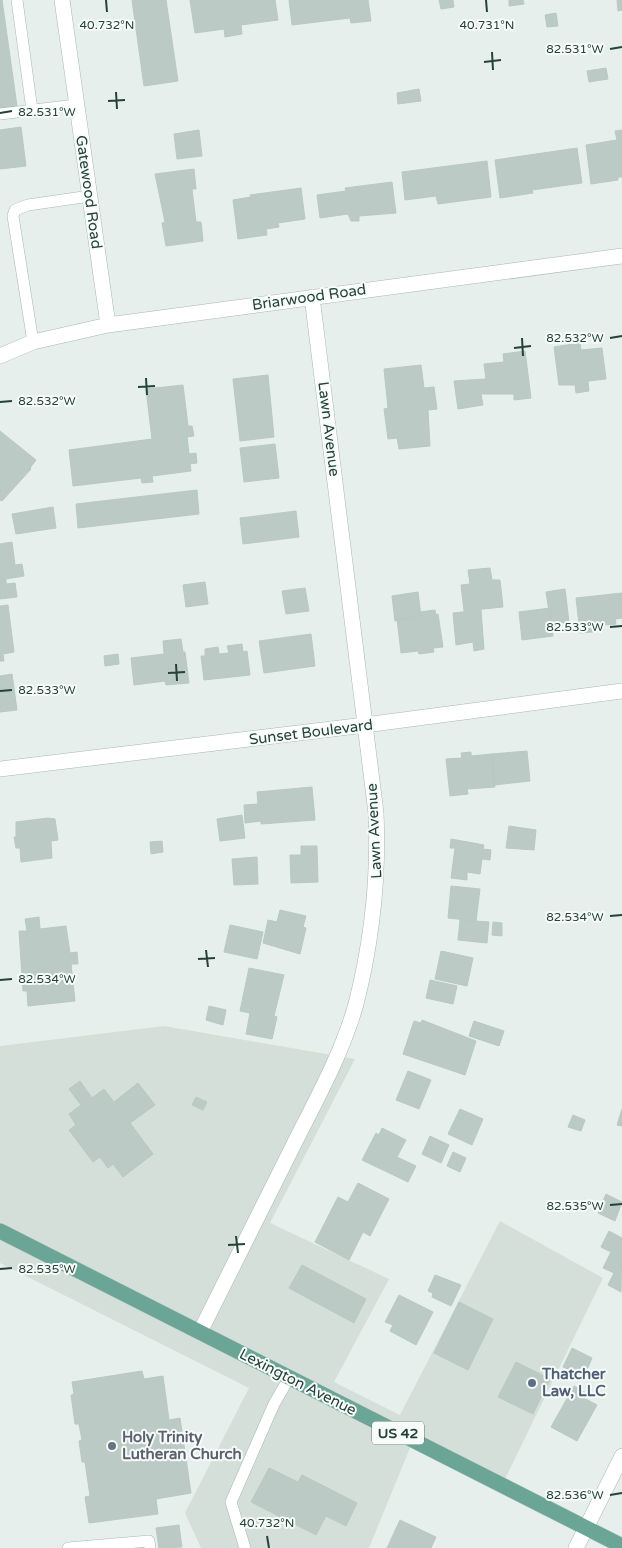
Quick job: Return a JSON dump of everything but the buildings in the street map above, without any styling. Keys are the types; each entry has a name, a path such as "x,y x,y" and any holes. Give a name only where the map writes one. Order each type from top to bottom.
{"main road":[{"name":"Lexington Avenue","path":"0,1231 622,1546"}],"street":[{"name":"Gatewood Road","path":"62,0 108,325"},
{"name":"Briarwood Road","path":"0,356 33,342 108,325 622,256"},
{"name":"Lawn Avenue","path":"200,1332 321,1091 341,1046 355,1005 375,910 378,862 376,813 312,297"},
{"name":"Sunset Boulevard","path":"0,769 365,725 622,691"},
{"path":"576,1548 622,1456"}],"lane":[{"path":"17,0 32,110"},
{"path":"0,114 76,105"},
{"path":"33,342 13,216 15,210 28,205 90,196"},
{"path":"245,1548 231,1502 274,1404 290,1378"},
{"path":"68,1548 148,1541 150,1548"}],"shaded area":[{"path":"164,1026 355,1059 270,1223 389,1279 334,1382 400,1415 500,1221 603,1278 501,1487 412,1443 369,1548 201,1548 185,1513 249,1388 0,1263 0,1046"}],"place":[{"name":"Thatcher Law, LLC","path":"532,1383"},
{"name":"Holy Trinity Lutheran Church","path":"112,1446"}]}
